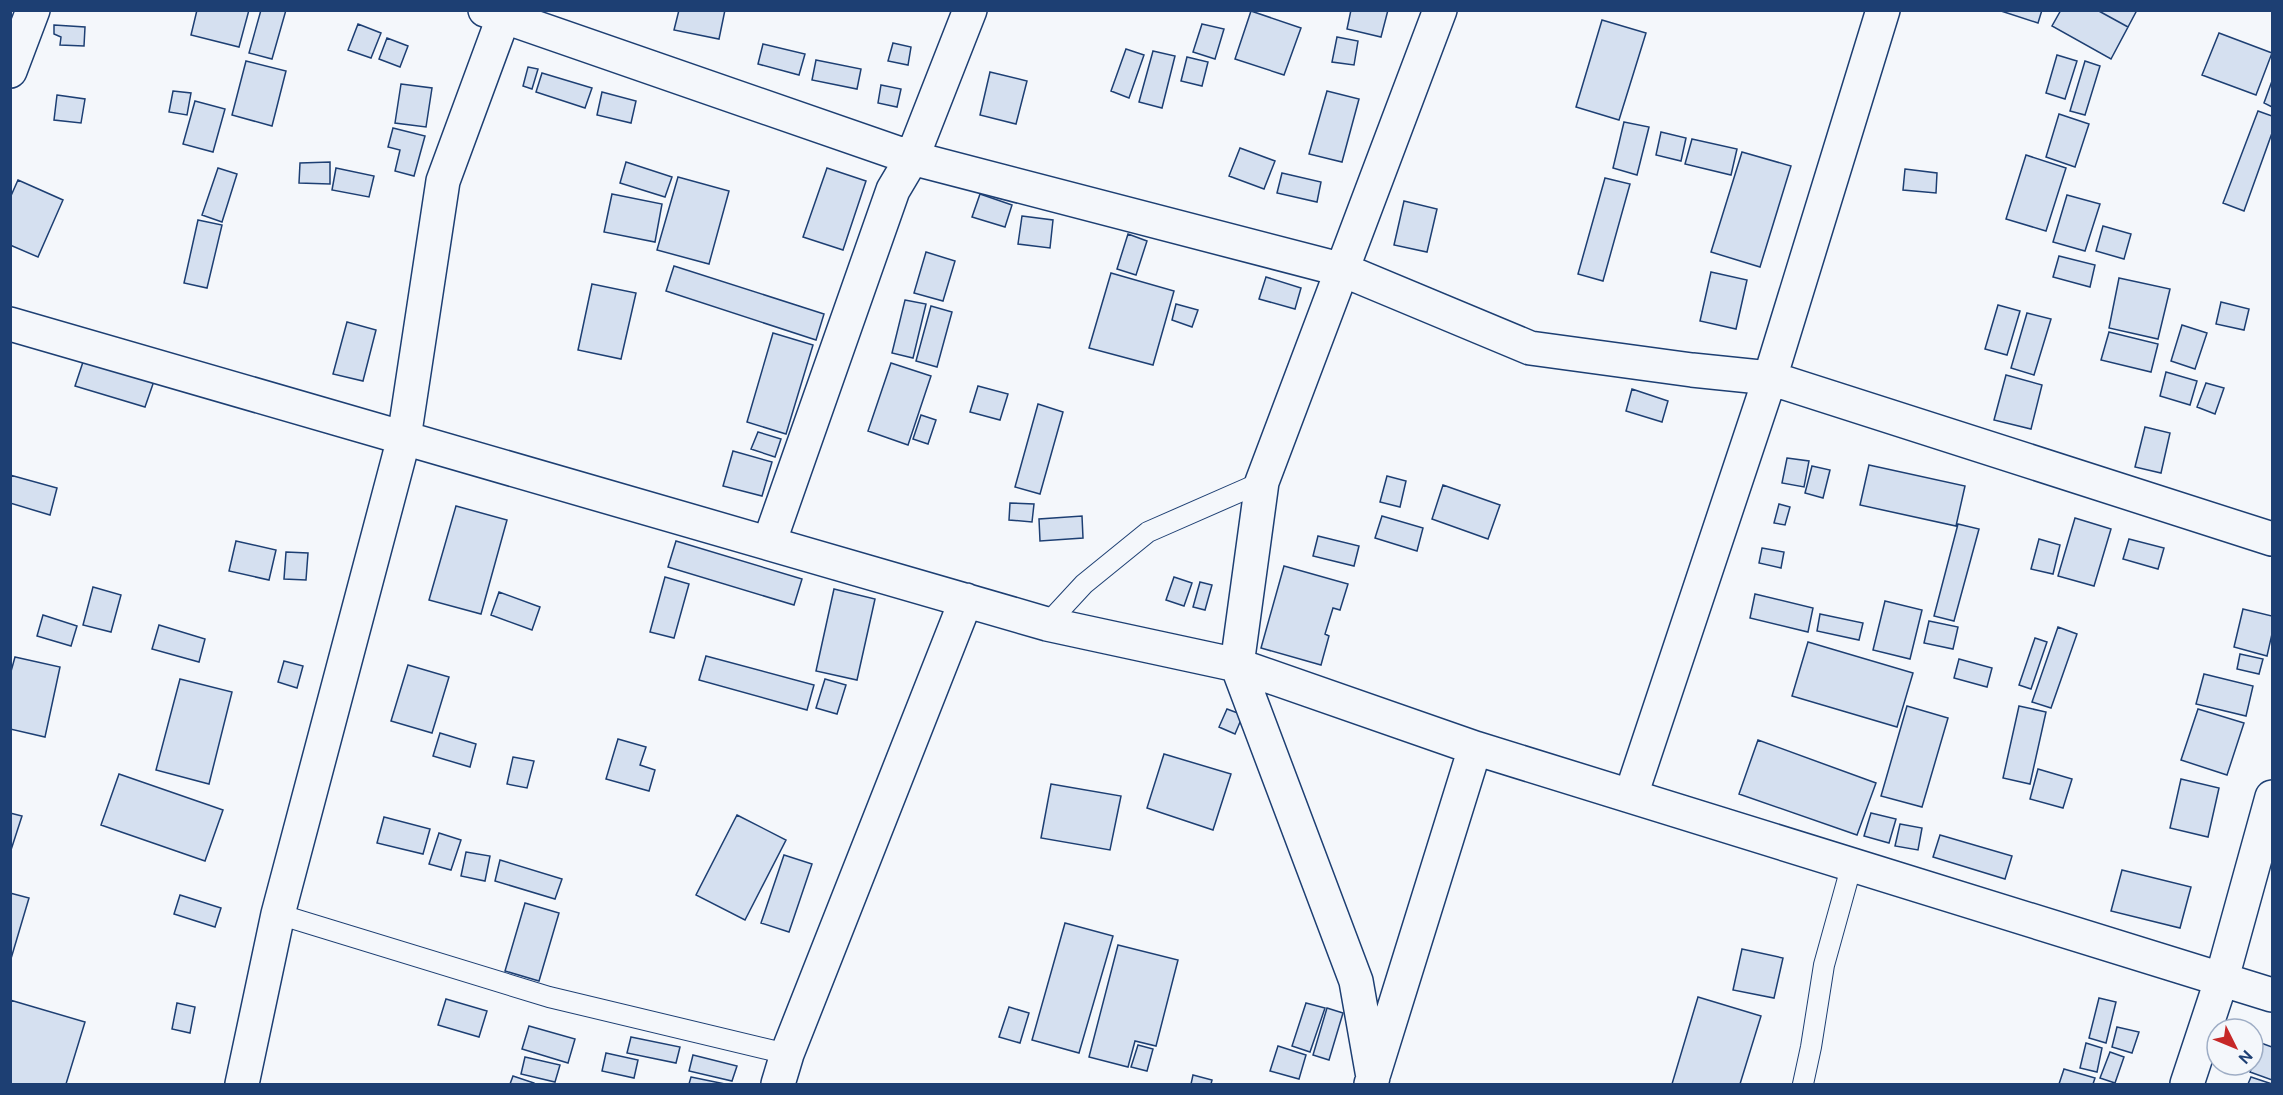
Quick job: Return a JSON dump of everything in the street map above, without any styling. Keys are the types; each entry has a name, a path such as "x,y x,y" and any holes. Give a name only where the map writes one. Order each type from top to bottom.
{"street":[{"path":"10,71 33,10"},
{"path":"769,543 893,190 912,158 970,10"},
{"path":"1372,1081 1356,981 1237,665 1262,482 1440,10"},
{"path":"1631,795 1770,378 1883,10"},
{"path":"242,1084 278,914 404,438 443,182 499,12 912,158 1342,270 1530,348 1770,378 2272,539"},
{"path":"10,324 1047,624 1237,665 1475,748 2272,995"},
{"path":"778,1084 787,1054 966,600"},
{"path":"1372,1081 1475,748"},
{"path":"2187,1084 2222,978 2272,797"}],"lane":[{"path":"1047,624 1084,584 1148,532 1262,482"},
{"path":"1803,1084 1824,965 1852,864"},
{"path":"278,914 549,997 787,1054"}],"building":[{"path":"197,10 249,10 239,47 191,35"},
{"path":"261,10 286,10 272,59 249,53"},
{"path":"679,10 725,10 719,39 674,30"},
{"path":"1351,10 1388,10 1381,37 1347,29"},
{"path":"1998,10 2042,10 2038,23"},
{"path":"2061,10 2097,10 2128,27 2111,59 2052,26"},
{"path":"2097,10 2137,10 2128,27"},
{"path":"1251,11 1301,28 1284,75 1235,59"},
{"path":"1602,20 1646,33 1619,120 1576,107"},
{"path":"358,24 381,33 371,58 348,50"},
{"path":"1202,24 1224,29 1215,59 1193,52"},
{"path":"54,25 85,27 84,46 60,45 61,37 54,34"},
{"path":"2219,33 2272,53 2256,95 2202,75"},
{"path":"1337,37 1358,41 1354,65 1332,62"},
{"path":"387,38 408,46 400,67 379,59"},
{"path":"893,43 911,47 908,65 888,61"},
{"path":"763,44 805,54 799,75 758,64"},
{"path":"1126,49 1144,55 1129,98 1111,91"},
{"path":"1153,51 1175,56 1162,108 1139,102"},
{"path":"2057,55 2077,61 2065,99 2046,93"},
{"path":"1187,57 1208,62 1202,86 1181,81"},
{"path":"816,60 861,69 857,89 812,80"},
{"path":"246,61 286,71 272,126 232,115"},
{"path":"2085,61 2100,66 2085,115 2070,111"},
{"path":"528,67 538,69 532,89 523,86"},
{"path":"990,72 1027,81 1016,124 980,115"},
{"path":"542,73 592,88 585,108 536,92"},
{"path":"2272,81 2272,107 2264,103"},
{"path":"401,84 432,88 426,127 395,123"},
{"path":"881,85 901,89 897,107 878,103"},
{"path":"173,91 191,93 187,115 169,112"},
{"path":"1327,91 1359,99 1342,162 1309,154"},
{"path":"602,92 636,101 631,123 597,115"},
{"path":"57,95 85,99 81,123 54,120"},
{"path":"195,101 225,109 213,152 183,144"},
{"path":"2258,111 2272,116 2272,133 2244,211 2223,203"},
{"path":"2059,114 2089,124 2075,167 2046,157"},
{"path":"1624,122 1649,127 1637,175 1613,168"},
{"path":"393,128 425,136 414,176 395,171 400,150 388,147"},
{"path":"1661,132 1686,138 1681,161 1656,155"},
{"path":"1692,139 1737,149 1731,175 1685,164"},
{"path":"1240,148 1275,161 1264,189 1229,176"},
{"path":"1742,152 1791,166 1760,267 1711,252"},
{"path":"2026,155 2066,168 2046,231 2006,219"},
{"path":"330,162 330,184 299,183 300,163"},
{"path":"626,162 672,177 665,197 620,183"},
{"path":"218,168 237,174 222,222 202,215"},
{"path":"336,168 374,176 369,197 332,190"},
{"path":"827,168 866,181 843,250 803,237"},
{"path":"1905,169 1937,173 1936,193 1903,190"},
{"path":"1282,173 1321,182 1317,202 1277,193"},
{"path":"678,177 729,191 709,264 657,250"},
{"path":"1605,178 1630,184 1603,281 1578,274"},
{"path":"18,180 63,200 38,257 10,245 10,198"},
{"path":"612,194 662,204 655,242 604,232"},
{"path":"980,194 1012,205 1005,227 972,217"},
{"path":"2067,195 2100,204 2085,251 2053,242"},
{"path":"1404,201 1437,209 1427,252 1394,245"},
{"path":"1022,216 1053,220 1050,248 1018,244"},
{"path":"198,220 222,225 207,288 184,283"},
{"path":"2103,226 2131,234 2124,259 2096,251"},
{"path":"1128,234 1147,241 1136,275 1117,269"},
{"path":"926,252 955,261 943,301 914,293"},
{"path":"2059,256 2095,265 2090,287 2053,277"},
{"path":"674,266 824,314 816,340 666,291"},
{"path":"1711,272 1747,280 1736,329 1700,321"},
{"path":"1111,273 1174,291 1153,365 1089,348"},
{"path":"1266,277 1301,288 1295,309 1259,299"},
{"path":"2119,278 2170,289 2158,339 2109,328"},
{"path":"592,284 636,293 621,359 578,350"},
{"path":"905,300 926,304 913,358 892,353"},
{"path":"2221,302 2249,309 2244,330 2216,324"},
{"path":"1176,304 1198,310 1192,327 1172,320"},
{"path":"1998,305 2020,311 2007,355 1985,349"},
{"path":"931,306 952,312 937,367 916,361"},
{"path":"2027,313 2051,319 2034,375 2011,368"},
{"path":"347,322 376,330 363,381 333,374"},
{"path":"2182,325 2207,333 2195,369 2171,361"},
{"path":"2109,332 2158,344 2151,372 2101,360"},
{"path":"773,333 813,345 786,434 747,422"},
{"path":"84,359 154,381 145,407 75,386"},
{"path":"891,363 931,376 908,445 868,431"},
{"path":"2166,372 2197,381 2190,405 2160,396"},
{"path":"2006,375 2042,385 2031,429 1994,420"},
{"path":"2206,383 2224,388 2215,414 2197,407"},
{"path":"978,386 1008,394 1000,420 970,412"},
{"path":"1632,389 1668,401 1662,422 1626,411"},
{"path":"1038,404 1063,412 1040,494 1015,487"},
{"path":"921,415 936,420 928,444 913,439"},
{"path":"2145,427 2170,433 2161,473 2135,467"},
{"path":"758,432 781,439 775,457 751,449"},
{"path":"733,451 772,462 762,496 723,486"},
{"path":"1787,458 1809,461 1804,487 1782,483"},
{"path":"1869,465 1965,486 1956,526 1860,505"},
{"path":"1812,466 1830,470 1823,498 1805,493"},
{"path":"10,475 57,488 50,515 10,503"},
{"path":"1387,476 1406,481 1400,507 1380,502"},
{"path":"1443,485 1500,505 1488,539 1432,519"},
{"path":"1010,503 1034,504 1032,522 1009,520"},
{"path":"1779,504 1790,507 1785,525 1774,523"},
{"path":"456,506 507,520 481,614 429,600"},
{"path":"1082,516 1083,538 1040,541 1039,519"},
{"path":"1382,516 1423,528 1417,551 1375,538"},
{"path":"2075,518 2111,529 2094,586 2058,576"},
{"path":"1958,524 1979,529 1954,621 1934,616"},
{"path":"1318,536 1359,546 1354,566 1313,556"},
{"path":"2039,539 2060,545 2053,574 2031,569"},
{"path":"2129,539 2164,548 2158,569 2123,559"},
{"path":"236,541 276,550 269,580 229,571"},
{"path":"676,541 802,579 794,605 668,567"},
{"path":"1762,548 1784,552 1781,568 1759,563"},
{"path":"286,552 308,553 306,580 284,579"},
{"path":"1284,566 1348,584 1340,610 1333,608 1325,634 1329,636 1321,665 1261,648"},
{"path":"665,577 689,584 674,638 650,632"},
{"path":"1174,577 1192,583 1184,606 1166,600"},
{"path":"1200,582 1212,585 1205,610 1193,607"},
{"path":"93,587 121,595 111,632 83,625"},
{"path":"834,589 875,599 857,680 816,671"},
{"path":"499,592 540,607 532,630 491,615"},
{"path":"1755,594 1813,608 1808,632 1750,618"},
{"path":"1885,601 1922,610 1910,659 1873,650"},
{"path":"2243,609 2272,616 2272,634 2267,656 2234,647"},
{"path":"1820,614 1863,623 1859,640 1817,631"},
{"path":"43,615 77,626 71,646 37,636"},
{"path":"1929,621 1958,627 1953,649 1924,643"},
{"path":"159,625 205,639 199,662 152,649"},
{"path":"2058,627 2077,634 2051,708 2032,702"},
{"path":"2035,638 2047,642 2031,689 2019,685"},
{"path":"1808,642 1913,673 1897,727 1792,696"},
{"path":"2240,654 2263,659 2259,674 2237,669"},
{"path":"706,656 814,685 807,710 699,680"},
{"path":"15,657 60,667 45,737 10,729 10,675"},
{"path":"1959,659 1992,668 1987,687 1954,678"},
{"path":"284,661 303,666 297,688 278,682"},
{"path":"408,665 449,677 432,733 391,721"},
{"path":"2204,674 2253,686 2246,716 2196,704"},
{"path":"180,679 232,692 209,784 156,770"},
{"path":"825,679 846,685 837,714 816,708"},
{"path":"1907,706 1948,718 1922,807 1881,796"},
{"path":"2019,706 2046,712 2030,784 2003,778"},
{"path":"1227,709 1243,715 1235,734 1219,727"},
{"path":"2198,709 2244,723 2227,775 2181,760"},
{"path":"440,733 476,744 470,767 433,756"},
{"path":"618,739 646,747 640,765 655,770 649,791 606,779"},
{"path":"1758,740 1876,783 1857,835 1739,794"},
{"path":"1164,754 1231,774 1213,830 1147,808"},
{"path":"513,757 534,761 527,788 507,784"},
{"path":"2038,769 2072,779 2063,808 2030,799"},
{"path":"119,774 223,810 205,861 101,825"},
{"path":"2181,779 2219,788 2208,837 2170,828"},
{"path":"1051,784 1121,796 1110,850 1041,838"},
{"path":"10,813 22,816 10,853"},
{"path":"1871,813 1896,819 1889,843 1864,836"},
{"path":"737,815 786,840 745,920 696,895"},
{"path":"384,817 430,829 423,854 377,843"},
{"path":"1900,824 1922,828 1918,850 1895,846"},
{"path":"439,833 461,840 451,870 429,864"},
{"path":"1940,835 2012,856 2005,879 1933,857"},
{"path":"466,852 490,856 485,881 461,876"},
{"path":"784,855 812,864 789,932 761,923"},
{"path":"500,860 562,879 555,899 495,881"},
{"path":"2122,870 2191,887 2180,928 2111,911"},
{"path":"10,893 29,898 10,962"},
{"path":"180,895 221,908 215,927 174,914"},
{"path":"525,903 559,913 539,981 505,971"},
{"path":"1065,923 1113,936 1079,1053 1032,1040"},
{"path":"1118,945 1178,960 1156,1046 1135,1041 1128,1067 1089,1057"},
{"path":"1742,949 1783,958 1774,998 1733,990"},
{"path":"1698,997 1761,1016 1740,1084 1672,1084"},
{"path":"2099,998 2116,1002 2106,1043 2089,1038"},
{"path":"446,999 487,1011 479,1037 438,1025"},
{"path":"10,1000 85,1022 66,1084 10,1084"},
{"path":"177,1003 195,1007 190,1033 172,1029"},
{"path":"1306,1003 1325,1008 1310,1052 1292,1046"},
{"path":"1009,1007 1029,1013 1020,1043 999,1037"},
{"path":"1327,1008 1343,1013 1329,1060 1313,1055"},
{"path":"529,1026 575,1039 568,1063 522,1049"},
{"path":"2117,1027 2139,1032 2132,1053 2112,1047"},
{"path":"631,1037 680,1047 676,1063 627,1053"},
{"path":"2086,1043 2102,1048 2097,1072 2080,1068"},
{"path":"2265,1044 2272,1047 2272,1080 2264,1077"},
{"path":"1138,1045 1153,1049 1147,1071 1131,1067"},
{"path":"1278,1046 1306,1055 1299,1079 1270,1071"},
{"path":"2110,1052 2124,1057 2115,1083 2100,1078"},
{"path":"606,1053 638,1060 634,1078 602,1071"},
{"path":"693,1055 737,1066 732,1081 689,1071"},
{"path":"525,1057 560,1065 555,1082 521,1074"},
{"path":"2064,1069 2095,1078 2093,1084 2059,1084"},
{"path":"1193,1075 1212,1080 1211,1084 1191,1084"},
{"path":"513,1076 534,1083 534,1084 510,1084"},
{"path":"691,1077 725,1084 689,1084"},
{"path":"2251,1077 2272,1084 2248,1084"}]}
